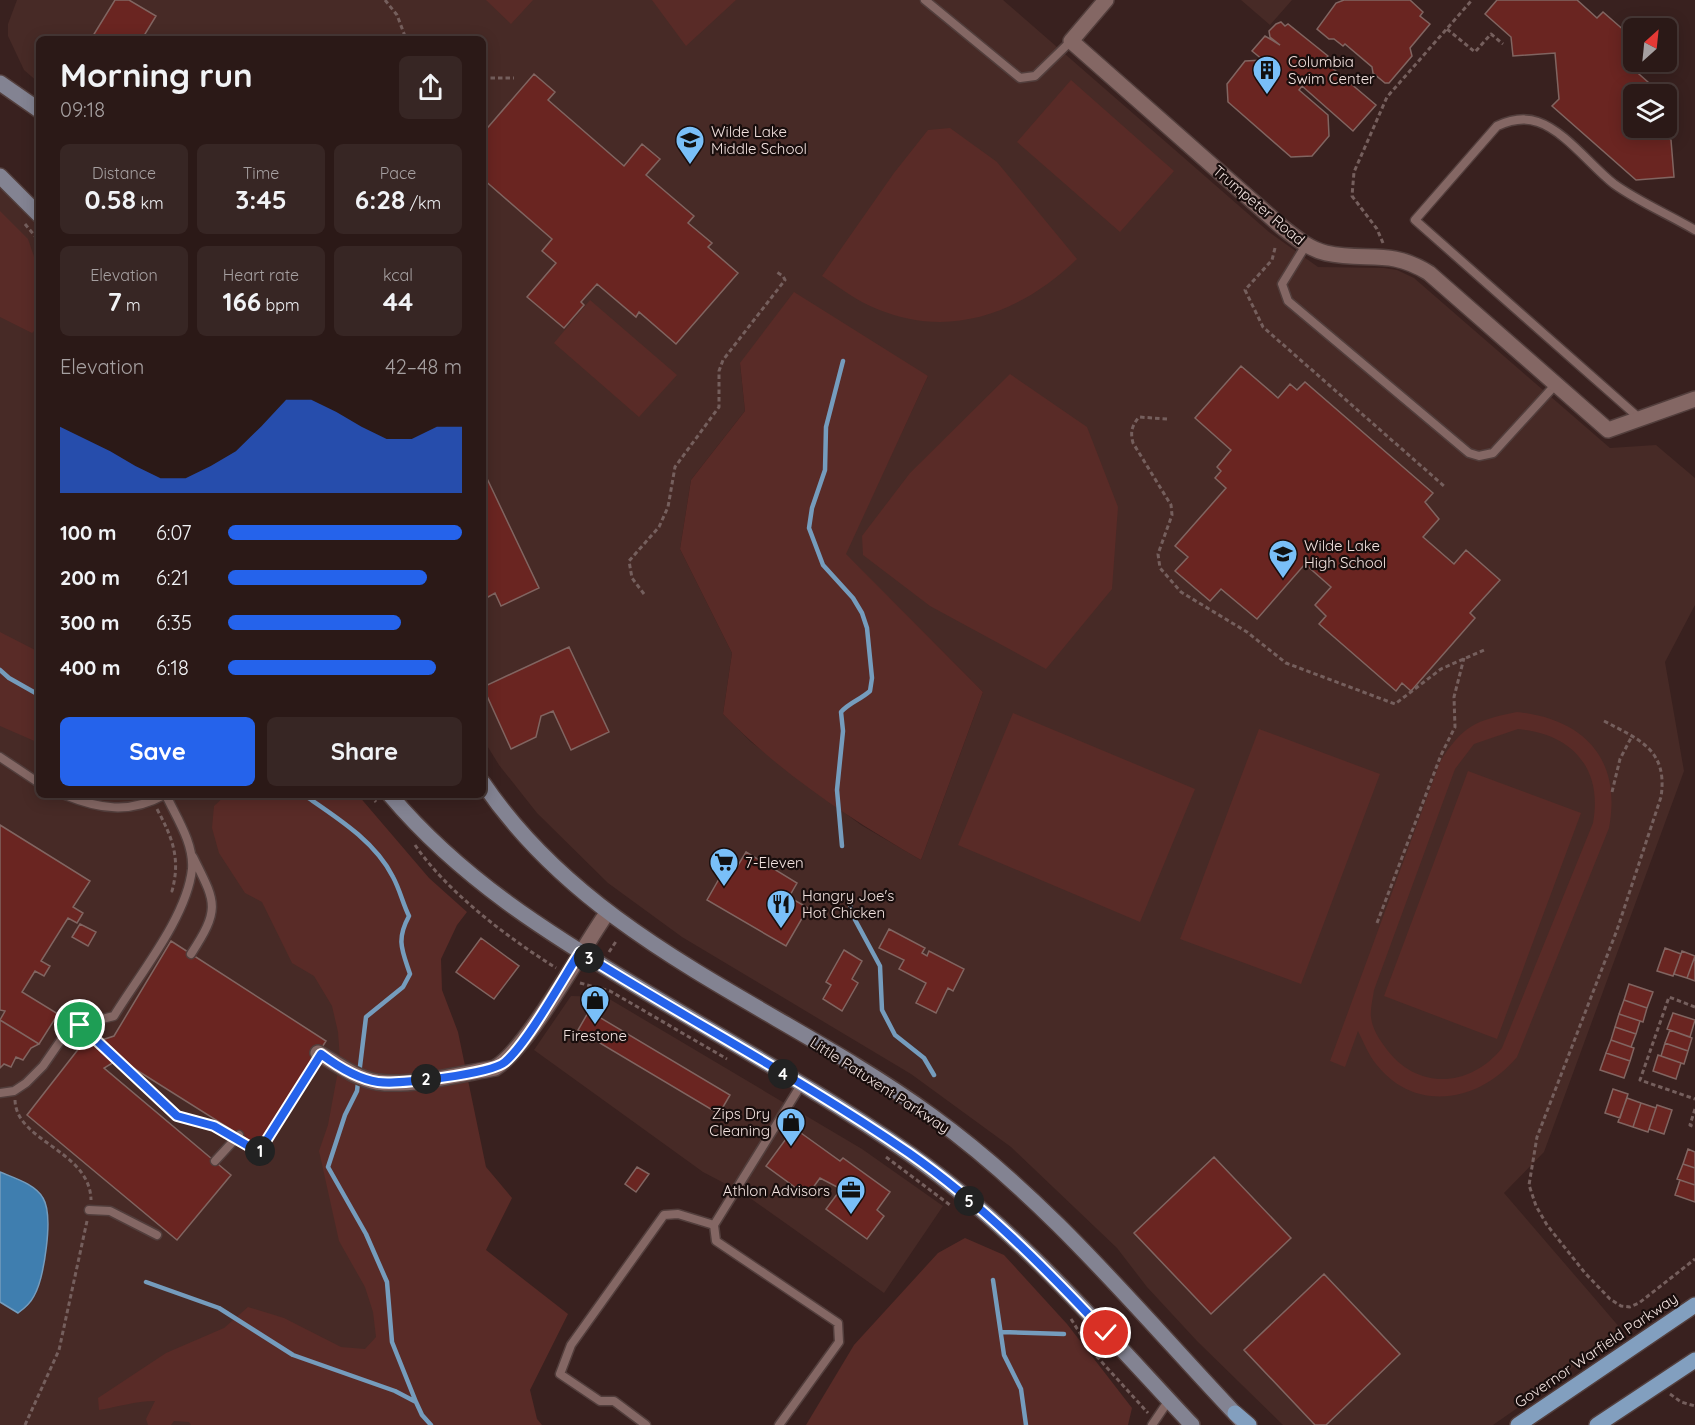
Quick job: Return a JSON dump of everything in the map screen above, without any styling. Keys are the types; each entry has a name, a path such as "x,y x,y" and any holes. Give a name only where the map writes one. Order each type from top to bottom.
{"main road":[{"path":"0,72 35,107"},
{"path":"0,83 35,107"},
{"path":"0,176 36,212"},
{"name":"Little Patuxent Parkway","path":"486,787 525,838 561,875 607,913 671,958 885,1085 982,1154 1084,1248 1248,1425"},
{"path":"393,798 437,846 480,884 580,952 801,1084 910,1154 987,1215 1055,1278 1192,1425"},
{"name":"Governor Warfield Parkway","path":"1518,1425 1695,1305"},
{"path":"1597,1425 1695,1360"}],"street":[{"path":"1071,41 1106,0"},
{"name":"Trumpeter Road","path":"1071,41 1282,227 1306,245 1326,253 1392,256 1416,265 1557,383 1608,430 1638,417 1695,399"},
{"path":"321,1055 346,1070 378,1082 495,1068 505,1062 536,1021 607,913"}],"lane":[{"path":"925,0 1020,78 1035,76 1071,41"},
{"path":"1638,417 1415,220 1497,126 1508,121 1528,120 1552,129 1613,183 1631,195 1695,230"},
{"path":"1306,245 1282,284 1288,301 1469,453 1479,456 1493,453 1557,383"},
{"path":"0,757 36,781"},
{"path":"72,798 90,805 108,808 145,804 158,798"},
{"path":"0,1093 14,1091 43,1066 70,1028 114,1016 179,910 192,868 186,836 167,798"},
{"path":"190,852 213,898 209,921 191,954"},
{"path":"779,1425 839,1342 838,1323 716,1241 714,1225 801,1084"},
{"path":"214,1161 237,1137"},
{"path":"90,1210 110,1211 135,1226 157,1235"},
{"path":"646,1425 614,1401 600,1401 560,1374 571,1345 664,1215 678,1214 714,1225"},
{"path":"1152,1425 1168,1400"}],"path":[{"path":"385,0 397,15 405,36"},
{"path":"1384,246 1377,229 1352,196 1354,172 1387,97 1472,0"},
{"path":"1447,29 1475,52 1491,34 1503,44"},
{"path":"486,78 514,78"},
{"path":"1275,248 1272,260 1245,290 1263,327 1444,486"},
{"path":"644,594 632,578 629,561 659,527 668,507 675,467 719,407 719,371 723,360 783,283 783,276 776,271"},
{"path":"1167,419 1139,417 1132,426 1131,434 1133,443 1171,505 1172,515 1158,554 1160,568 1181,592 1247,632 1286,663 1395,704 1435,673 1484,650"},
{"path":"1377,923 1441,755 1455,727 1454,697 1464,658"},
{"path":"1604,721 1642,741 1660,764 1664,779 1661,797 1617,930 1538,1137 1528,1185 1536,1206 1567,1253 1610,1299 1621,1306 1630,1307 1639,1303 1695,1259"},
{"path":"1612,792 1620,759 1632,736"},
{"path":"372,798 382,810"},
{"path":"160,814 175,849 177,868 172,891"},
{"path":"408,838 439,877 493,922 553,966"},
{"path":"607,956 617,940"},
{"path":"576,981 593,988 610,991 729,1060"},
{"path":"1695,1006 1669,997 1640,1080 1695,1099"},
{"path":"80,1025 177,1116 214,1126 237,1137 259,1152 321,1055"},
{"path":"14,1091 15,1109 20,1119 79,1169 90,1190 90,1210 59,1350 25,1425"},
{"path":"1695,1109 1690,1125 1695,1127"},
{"path":"879,1152 951,1206"},
{"path":"1070,1318 1090,1349 1147,1412"},
{"path":"1662,1382 1671,1395 1681,1402 1695,1406"}],"shaded area":[{"path":"17,0 1003,0 1269,232 1318,267 1384,268 1397,270 1414,278 1610,448 1656,445 1695,478 1695,605 1665,662 1684,771 1544,1152 1504,1193 1621,1329 1556,1381 1493,1425 1283,1425 1197,1341 1147,1287 1117,1248 1011,1147 911,1074 682,937 608,883 537,813 499,765 486,744 486,36 36,36 36,80 24,70 8,36 8,24","holes":["740,363 928,376 845,554 983,692 921,860 861,825 751,742 723,714 732,653 680,549 691,480 745,411"]},
{"path":"486,0 533,0 511,24"},
{"path":"652,0 736,0 686,46"},
{"path":"1241,0 1292,0 1270,25"},
{"path":"1071,80 1174,171 1120,232 1017,142"},
{"path":"950,128 997,162 1077,259 1033,294 984,316 959,321 932,322 905,318 877,309 822,276 894,173 928,130"},
{"path":"0,188 36,223 36,798 354,798 517,1425 0,1425"},
{"path":"0,211 28,239 36,262 36,329 32,333 0,317"},
{"path":"794,292 928,376 846,554 983,692 921,860 817,794 768,756 723,714 732,653 680,549 691,480 745,411 740,363"},
{"path":"590,300 677,375 639,417 554,343"},
{"path":"1010,374 1087,427 1118,507 1112,589 1046,669 930,606 863,555 862,536 910,473"},
{"path":"0,632 36,650 36,742 0,726"},
{"path":"1517,712 1541,716 1561,723 1579,734 1593,747 1603,763 1610,782 1612,803 1609,828 1517,1057 1485,1084 1466,1092 1447,1096 1428,1096 1409,1090 1392,1080 1373,1060 1358,1031 1345,1067 1330,1061 1440,762 1456,740 1471,726 1491,718","holes":["1518,729 1537,732 1568,746 1580,757 1588,770 1593,786 1595,803 1593,823 1502,1048 1475,1071 1459,1077 1443,1079 1427,1077 1412,1071 1398,1061 1378,1037 1371,1017 1374,990 1455,769 1474,744"]},
{"path":"1013,713 1195,789 1140,922 958,845"},
{"path":"1259,729 1380,774 1301,984 1180,939"},
{"path":"1468,771 1581,813 1497,1039 1384,996"},
{"path":"223,798 361,798 429,878 467,912 457,925 441,959 442,990 458,1032 486,1167 512,1198 486,1250 568,1314 530,1390 537,1419 542,1425 191,1425 189,1422 174,1421 171,1425 148,1425 146,1419 155,1401 99,1410 98,1398 166,1353 224,1328 248,1307 284,1318 341,1347 365,1349 376,1337 373,1312 365,1287 339,1241 319,1151 328,1125 340,1060 338,1032 332,1006 314,976 292,963 262,902 245,893 219,853 212,828 214,806"},
{"path":"571,996 606,997 862,1149 943,1206 884,1293 743,1193 703,1172 534,1050"},
{"path":"965,1238 1004,1255 1067,1324 1132,1408 1128,1425 806,1425 854,1345 938,1253"}],"water":[{"path":"0,1172 35,1189 43,1198 48,1218 44,1262 38,1287 27,1306 18,1313 0,1302"}],"building":[{"path":"115,0 129,0 156,16 144,36 93,36"},
{"path":"1344,0 1410,0 1423,12 1420,16 1430,24 1410,48 1412,56 1389,83 1385,83 1373,73 1372,67 1345,44 1343,46 1334,39 1329,39 1317,29 1336,3"},
{"path":"1497,0 1577,0 1597,18 1603,12 1623,29 1623,72 1637,72 1650,84 1623,84 1623,138 1669,138 1671,140 1674,177 1636,180 1552,106 1559,99 1555,53 1513,56 1511,37 1485,14"},
{"name":"Columbia Swim Center","path":"1281,22 1285,26 1288,24 1328,56 1324,61 1376,105 1353,131 1302,86 1299,90 1328,115 1329,136 1312,156 1291,157 1228,102 1227,84 1245,61 1263,60 1252,51 1265,36 1280,45 1270,37 1269,31"},
{"path":"534,74 555,92 548,100 624,166 642,144 660,159 646,175 694,216 688,223 712,243 708,247 738,273 676,344 639,312 636,317 597,284 581,302 584,305 564,328 527,297 556,263 542,251 552,239 486,182 486,130"},
{"path":"1241,366 1278,398 1290,384 1297,390 1305,382 1433,493 1425,502 1439,519 1423,537 1454,564 1466,550 1500,580 1470,613 1475,618 1411,691 1402,683 1396,691 1319,624 1326,616 1315,605 1331,587 1305,564 1257,619 1221,589 1210,601 1175,571 1188,557 1175,546 1226,488 1215,478 1221,471 1217,467 1231,450 1195,418"},
{"path":"486,476 539,588 501,606 495,593 488,597 486,595"},
{"path":"569,647 609,732 571,750 553,711 541,716 536,737 511,749 486,694 486,686"},
{"path":"0,825 90,881 73,907 83,913 77,923 68,918 41,961 50,966 44,976 35,971 22,992 58,1014 39,1044 0,1020 5,1011 0,1010"},
{"path":"746,852 797,883 789,897 808,908 786,946 707,900 723,872 731,877"},
{"path":"80,924 96,932 88,946 72,937"},
{"path":"889,929 925,948 922,953 927,956 929,951 964,969 953,991 948,988 936,1013 916,1003 926,983 899,969 904,960 879,948"},
{"path":"481,938 519,966 494,999 456,972"},
{"path":"171,941 326,1041 259,1147 119,1059 104,1068 231,1175 177,1240 27,1115 80,1047 114,1036"},
{"path":"1665,948 1681,954 1673,976 1657,971"},
{"path":"844,950 862,961 852,979 858,983 842,1011 823,999 831,985 826,982"},
{"path":"1682,951 1695,956 1687,978 1674,974"},
{"path":"1695,956 1695,981 1687,978"},
{"path":"1629,984 1653,992 1647,1008 1624,1000"},
{"path":"1624,1000 1647,1008 1643,1022 1619,1014"},
{"path":"589,1011 730,1095 719,1114 578,1030"},
{"path":"1673,1013 1695,1020 1690,1037 1667,1029"},
{"path":"1619,1014 1640,1021 1636,1034 1615,1027"},
{"path":"0,1020 39,1044 31,1048 23,1060 16,1057 11,1067 4,1064 0,1068"},
{"path":"1615,1027 1636,1034 1631,1047 1611,1040"},
{"path":"1670,1030 1692,1038 1688,1051 1665,1043"},
{"path":"1611,1040 1634,1048 1630,1061 1606,1053"},
{"path":"1665,1043 1688,1051 1684,1064 1661,1056"},
{"path":"1606,1053 1630,1061 1624,1078 1600,1070"},
{"path":"1658,1055 1681,1063 1676,1079 1653,1071"},
{"path":"1613,1089 1628,1094 1620,1118 1605,1113"},
{"path":"1627,1098 1641,1103 1633,1127 1618,1122"},
{"path":"1641,1103 1656,1108 1648,1132 1633,1127"},
{"path":"1657,1105 1672,1110 1664,1134 1649,1129"},
{"path":"794,1128 840,1161 843,1158 890,1192 877,1210 884,1216 867,1239 826,1209 841,1189 820,1178 807,1196 766,1166"},
{"path":"1688,1149 1695,1152 1695,1168 1683,1164"},
{"path":"1214,1157 1291,1238 1211,1314 1134,1233"},
{"path":"1683,1164 1695,1168 1695,1185 1677,1179"},
{"path":"637,1167 649,1174 636,1192 625,1184"},
{"path":"1680,1180 1695,1185 1695,1202 1675,1195"},
{"path":"1324,1274 1400,1354 1326,1425 1315,1425 1244,1350"}],"waterway":[{"path":"842,846 837,790 843,731 841,712 870,691 872,678 867,628 862,613 853,598 823,565 809,528 812,508 825,470 826,427 843,361"},
{"path":"0,670 9,678 36,693"},
{"path":"308,798 354,831 376,852 393,877 409,916 401,939 410,974 403,987 366,1017 357,1091 345,1115 328,1167 366,1234 387,1282 392,1342 416,1402"},
{"path":"847,893 853,916 880,966 882,1010 895,1035 924,1058 934,1075"},
{"path":"993,1280 1004,1355 1021,1389 1026,1425"},
{"path":"146,1282 219,1308 293,1355 395,1391 416,1402 422,1415 431,1425"},
{"path":"1001,1332 1064,1334"}],"place":[{"name":"Columbia Swim Center","path":"1267,96"},
{"name":"Wilde Lake Middle School","path":"690,166"},
{"name":"Wilde Lake High School","path":"1283,580"},
{"name":"7-Eleven","path":"724,888"},
{"name":"Hangry Joe's Hot Chicken","path":"781,930"},
{"name":"Firestone","path":"595,1026"},
{"name":"Zips Dry Cleaning","path":"791,1148"},
{"name":"Athlon Advisors","path":"851,1216"}],"route":[{"path":"80,1025 177,1116 214,1126 259,1152 321,1054 346,1070 378,1082 412,1081 470,1073 495,1068 505,1062 536,1021 580,952 801,1084 910,1154 1003,1229 1055,1278 1106,1333"}]}
